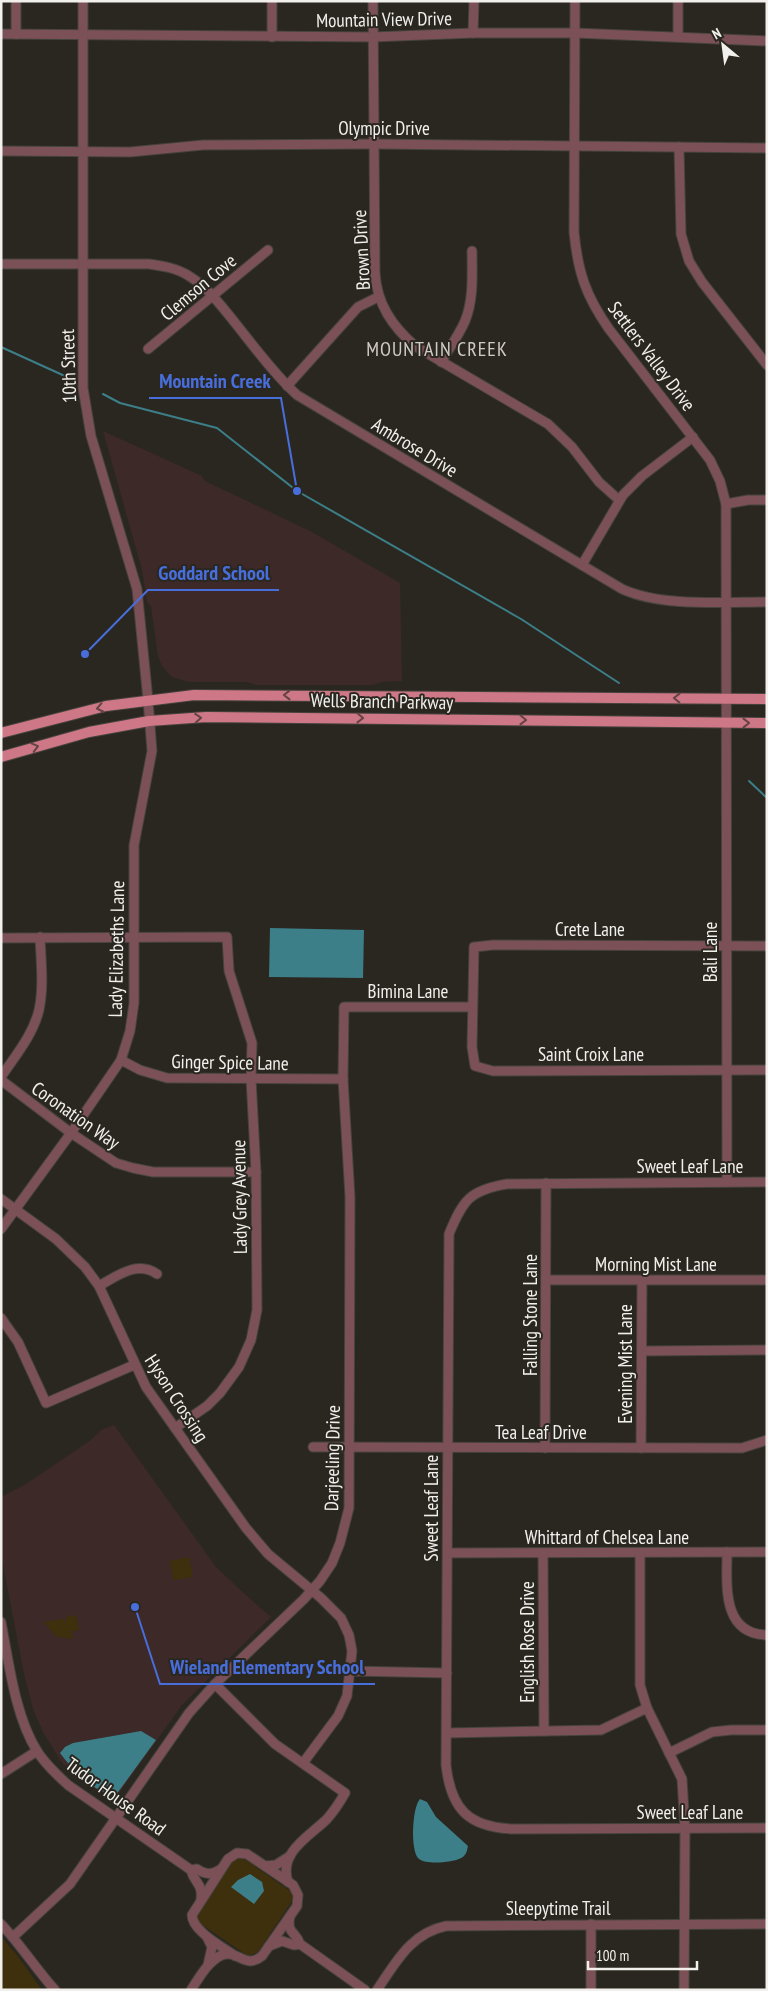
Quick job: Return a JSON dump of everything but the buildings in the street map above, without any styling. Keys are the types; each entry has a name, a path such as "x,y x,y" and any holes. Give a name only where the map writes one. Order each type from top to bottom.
{"main road":[{"name":"Wells Branch Parkway","path":"1,733 72,714 148,700 194,695 767,699"},
{"name":"Wells Branch Parkway","path":"1,756 89,732 149,721 206,717 767,723"}],"street":[{"path":"16,1 16,34"},
{"name":"10th Street","path":"83,1 83,374 87,416 137,589 149,721"},
{"path":"272,1 272,37"},
{"name":"Brown Drive","path":"373,1 375,273 378,297 392,324 415,346 548,424 572,447 599,482 619,500"},
{"path":"473,33 474,1"},
{"name":"Settlers Valley Drive","path":"575,1 574,232 578,267 595,309 609,330 710,460 720,481 726,504 726,723"},
{"path":"678,1 678,36"},
{"name":"Mountain View Drive","path":"1,34 373,38 473,33 575,33 767,41"},
{"name":"Olympic Drive","path":"1,151 130,152 203,145 374,144 767,148"},
{"path":"679,147 680,226 689,261 702,282 767,366"},
{"name":"Clemson Cove","path":"148,349 268,250"},
{"path":"441,362 464,322 469,309 472,251"},
{"name":"Ambrose Drive","path":"1,264 149,264 167,266 188,275 212,295 287,386 311,405 622,589 645,598 767,602"},
{"path":"287,386 358,307 378,297"},
{"path":"582,565 619,500 642,476 692,437"},
{"path":"726,504 748,500 767,500"},
{"name":"Lady Elizabeths Lane","path":"1,1229 121,1060 130,1031 134,1003 134,845 152,751 149,721"},
{"name":"Bali Lane","path":"726,723 727,1182"},
{"path":"1,1079 29,1035 38,1012 41,988 40,937"},
{"path":"1,938 135,937"},
{"name":"Lady Grey Avenue","path":"135,937 227,937 230,971 252,1042 251,1079 256,1172 257,1310 251,1340 239,1368 220,1393 207,1406 175,1428"},
{"name":"Crete Lane","path":"472,1007 474,947 493,945 767,946"},
{"name":"Bimina Lane","path":"344,1007 472,1007"},
{"name":"Darjeeling Drive","path":"13,1937 70,1884 188,1713 215,1684 313,1590 332,1563 345,1530 349,1508 350,1447 350,1197 343,1079 344,1007"},
{"name":"Saint Croix Lane","path":"472,1007 472,1047 475,1066 493,1071 767,1070"},
{"name":"Ginger Spice Lane","path":"121,1060 140,1070 167,1078 343,1079"},
{"name":"Coronation Way","path":"1,1079 71,1133 116,1163 153,1172 256,1172"},
{"name":"Sweet Leaf Lane","path":"767,1182 507,1184 486,1187 472,1195 459,1211 449,1234 446,1765 451,1792 461,1809 487,1827 513,1829 767,1828"},
{"name":"Falling Stone Lane","path":"545,1448 546,1183"},
{"name":"Hyson Crossing","path":"1,1199 72,1252 99,1286 134,1365 146,1387 246,1528 268,1554 313,1590 341,1618 349,1635 352,1651 351,1671 344,1705 303,1763"},
{"path":"99,1286 135,1268 149,1268 156,1274"},
{"name":"Morning Mist Lane","path":"546,1280 767,1280"},
{"name":"Evening Mist Lane","path":"641,1448 642,1280"},
{"path":"1,1318 12,1330 46,1403 134,1365"},
{"path":"642,1351 767,1350"},
{"name":"Tea Leaf Drive","path":"314,1447 742,1448 767,1440"},
{"path":"727,1552 727,1596 733,1616 749,1631 767,1635"},
{"name":"Whittard of Chelsea Lane","path":"448,1553 767,1552"},
{"path":"640,1553 640,1685 647,1708 682,1780 685,1828 684,1990"},
{"name":"English Rose Drive","path":"543,1554 544,1731"},
{"name":"Tudor House Road","path":"1,1622 3,1640 21,1712 37,1751 52,1770 68,1785 191,1870 197,1869 203,1873 210,1874 223,1868"},
{"path":"351,1671 447,1673"},
{"path":"215,1684 264,1734 346,1793 332,1813 296,1846 290,1856 286,1871 288,1882"},
{"path":"447,1733 601,1730 647,1708"},
{"path":"670,1753 712,1732 767,1730"},
{"path":"1,1774 37,1751"},
{"path":"237,1853 247,1854 265,1866 293,1885 298,1895 297,1906 262,1956 252,1962 235,1956 196,1927 192,1920 193,1910 228,1859 237,1853"},
{"path":"265,1866 276,1865 290,1856"},
{"path":"191,1870 192,1876 200,1885 201,1899"},
{"path":"290,1916 289,1930 298,1939 300,1944 365,1990"},
{"path":"1,1924 55,1990"},
{"path":"591,1924 592,1990"},
{"name":"Sleepytime Trail","path":"377,1990 408,1946 424,1934 440,1927 455,1925 767,1924"},
{"path":"191,1990 208,1965 212,1947 205,1934"},
{"path":"269,1946 282,1940 294,1946 300,1944"},
{"path":"208,1965 223,1955 235,1956"}],"shaded area":[{"path":"103,431 202,476 205,481 312,532 400,583 402,681 381,682 374,685 257,685 246,682 189,682 172,677 162,666 158,656 151,606 147,602 142,570"},
{"path":"114,1425 216,1567 271,1617 182,1705 114,1800 84,1783 62,1763 43,1732 33,1709 24,1674 1,1555 1,1497 26,1484 91,1440 101,1430"},
{"path":"189,1557 193,1577 173,1580 170,1561"},
{"path":"76,1615 79,1630 72,1631 73,1639 57,1637 43,1622 64,1619 66,1621 66,1617"},
{"path":"243,1858 293,1893 294,1898 257,1953 248,1956 198,1922 196,1916 233,1861"},
{"path":"1,1937 17,1955 42,1990 1,1990"}],"water":[{"path":"270,928 364,930 363,978 269,977"},
{"path":"141,1731 156,1740 116,1795 101,1791 85,1780 60,1753 65,1747 73,1743"},
{"path":"420,1799 427,1802 436,1817 468,1846 464,1856 442,1862 428,1862 419,1859 414,1848 413,1829 415,1811"},
{"path":"250,1874 262,1882 264,1891 254,1904 231,1887 238,1880"}],"waterway":[{"name":"MOUNTAIN CREEK","path":"1,347 67,377"},
{"name":"MOUNTAIN CREEK","path":"103,394 120,403 217,428 297,491 521,619 619,683"},
{"name":"MOUNTAIN CREEK","path":"749,781 767,798"}],"place":[{"name":"Mountain Creek","path":"297,491"},
{"name":"Goddard School","path":"85,654"},
{"name":"Wieland Elementary School","path":"135,1607"}],"district":[{"name":"MOUNTAIN CREEK","path":"437,349"}]}
